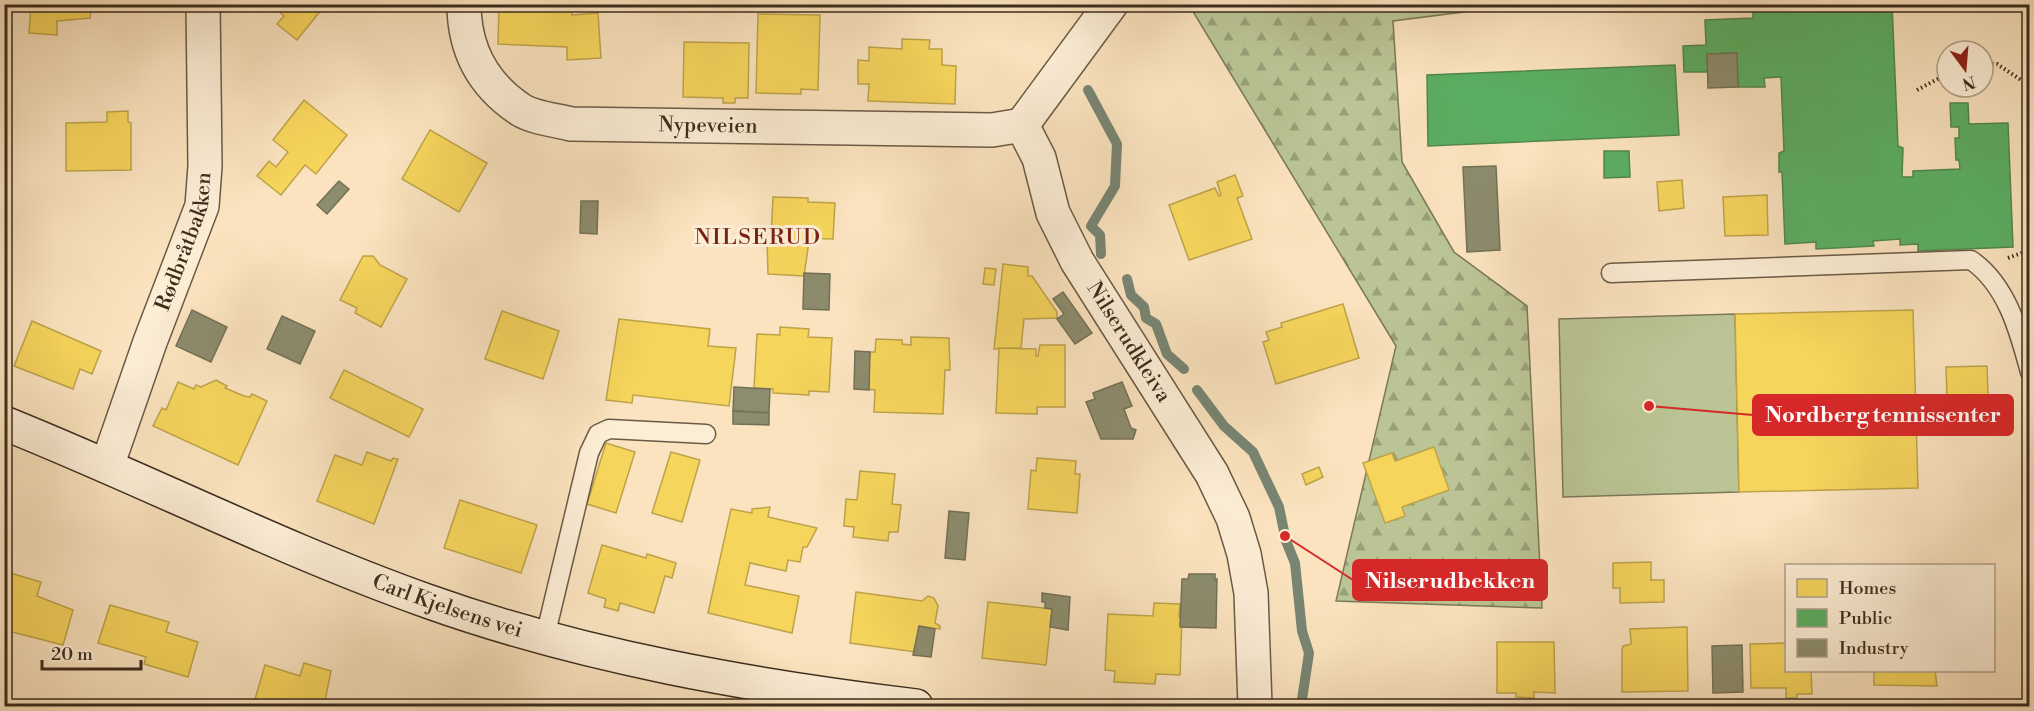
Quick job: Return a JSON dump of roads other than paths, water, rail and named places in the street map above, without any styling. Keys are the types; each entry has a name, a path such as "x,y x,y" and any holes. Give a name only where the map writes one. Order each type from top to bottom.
{"street":[{"name":"Rødbråtbakken","path":"107,466 150,342 202,206 205,166 203,4"},
{"name":"Nypeveien","path":"464,4 464,29 480,74 522,111 571,124 992,130 1022,125"},
{"path":"1022,125 1111,4"},
{"name":"Nilserudkleiva","path":"1022,125 1039,158 1053,213 1077,261 1212,474 1233,518 1244,554 1251,593 1255,706"},
{"name":"Carl Kjelsens vei","path":"4,423 343,569 428,602 545,637 779,697 916,706"}],"lane":[{"path":"1611,273 1971,260 1981,267 2013,311 2030,372"},
{"path":"545,637 589,453 598,434 609,429 706,434"}],"waterway":[{"path":"1088,90 1117,144 1115,186 1091,226 1100,235 1101,254"},
{"path":"1127,279 1131,295 1144,307 1146,318 1156,324 1167,354 1184,369"},
{"path":"1197,390 1224,426 1253,452 1279,507 1286,541 1295,563 1302,631 1309,653 1301,706"}],"place":[{"name":"Nordberg tennissenter","path":"1649,406"},
{"name":"Nilserudbekken","path":"1285,536"}],"district":[{"name":"NILSERUD","path":"758,237"}]}
